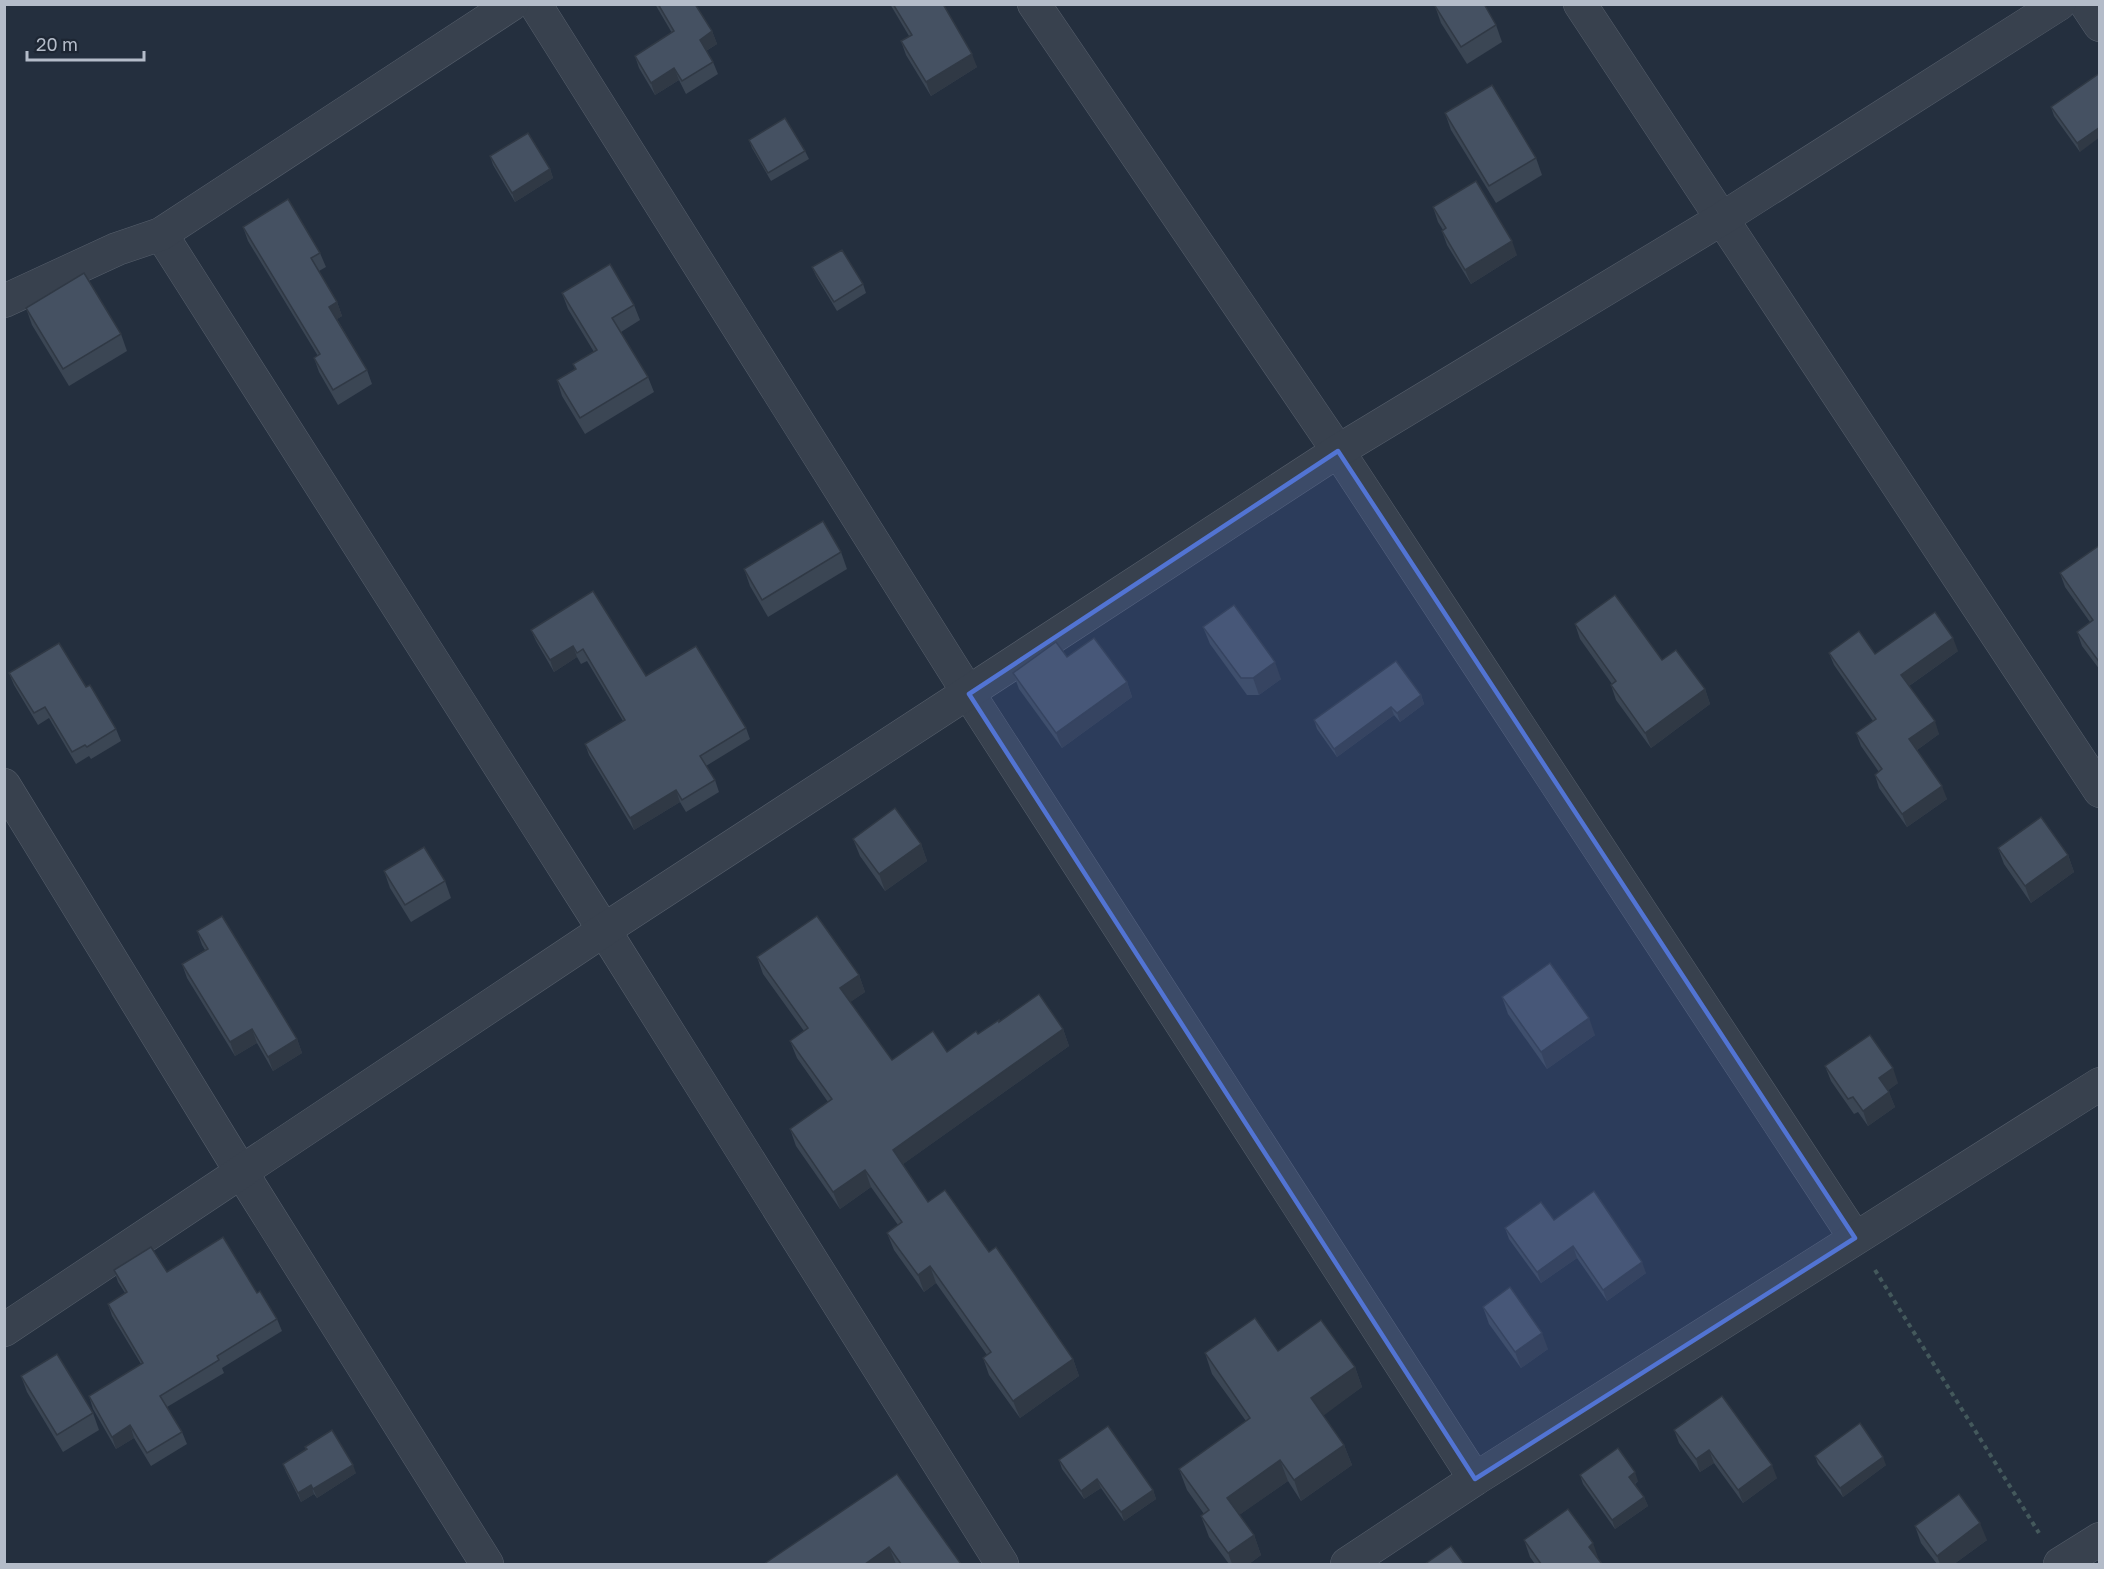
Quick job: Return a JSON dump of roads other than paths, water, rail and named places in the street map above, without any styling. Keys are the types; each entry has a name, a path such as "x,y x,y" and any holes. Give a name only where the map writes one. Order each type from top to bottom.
{"street":[{"path":"4,302 117,249 161,234 512,4"},
{"path":"535,4 969,694 1475,1479"},
{"path":"1034,4 1338,451 1855,1238"},
{"path":"1580,4 2100,791"},
{"path":"4,1330 240,1170 604,930 969,694 1338,451 1723,218 2059,4"},
{"path":"2086,4 2100,25"},
{"path":"161,234 604,930 1002,1564"},
{"path":"4,785 240,1170 488,1564"},
{"path":"1347,1564 1475,1479 2100,1084"},
{"path":"2060,1564 2100,1539"}]}
